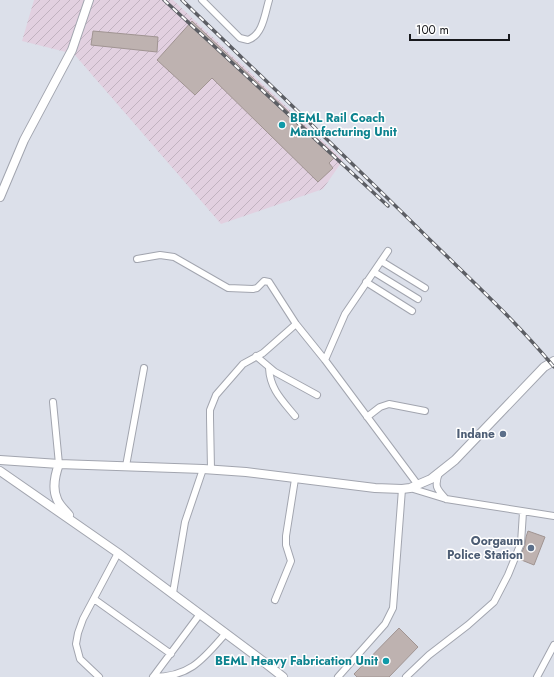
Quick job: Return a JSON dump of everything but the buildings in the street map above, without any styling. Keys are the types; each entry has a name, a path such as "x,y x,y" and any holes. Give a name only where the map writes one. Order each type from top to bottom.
{"main road":[{"path":"0,197 24,140 72,50 89,0"},
{"path":"0,460 59,464 207,469 246,472 375,488 406,489 418,485 439,473 455,460 544,367 554,361"},
{"path":"59,464 55,479 57,499 73,520"},
{"path":"0,471 73,520 173,593 283,677"}],"street":[{"path":"202,0 240,38 248,40 255,37 261,28 269,0"},
{"path":"325,360 345,314 388,251"},
{"path":"137,259 160,255 174,257 228,288 252,289 257,288 264,281 271,283 296,324 325,360 418,485"},
{"path":"381,261 426,288"},
{"path":"374,272 418,299"},
{"path":"366,282 412,311"},
{"path":"173,593 185,522 207,469 210,418 213,401 220,390 243,364 263,353 296,324"},
{"path":"256,356 269,368 317,394"},
{"path":"126,466 144,368"},
{"path":"269,368 271,384 295,416"},
{"path":"53,402 59,464"},
{"path":"367,417 380,407 389,404 425,411"},
{"path":"439,473 436,482 438,489 446,499"},
{"path":"275,600 291,561 286,545 286,536 295,479"},
{"path":"338,677 385,624 394,608 406,489 446,499 554,516"},
{"path":"406,677 430,654 468,625 494,602 508,575 521,543 523,512"},
{"path":"99,677 80,659 76,644 83,619 118,553"},
{"path":"94,599 171,654"},
{"path":"153,677 200,614"},
{"path":"153,677 172,675 196,665 226,633"},
{"path":"537,677 554,645"}],"shaded area":[{"path":"34,0 173,0 343,160 323,189 221,224 74,54 22,41"}],"railway":[{"path":"164,0 388,206"},
{"path":"182,0 491,300 524,333 554,367"}],"place":[{"name":"BEML Rail Coach Manufacturing Unit","path":"282,125"},
{"name":"Indane","path":"503,434"},
{"name":"Oorgaum Police Station","path":"531,548"},
{"name":"BEML Heavy Fabrication Unit","path":"386,661"}]}
